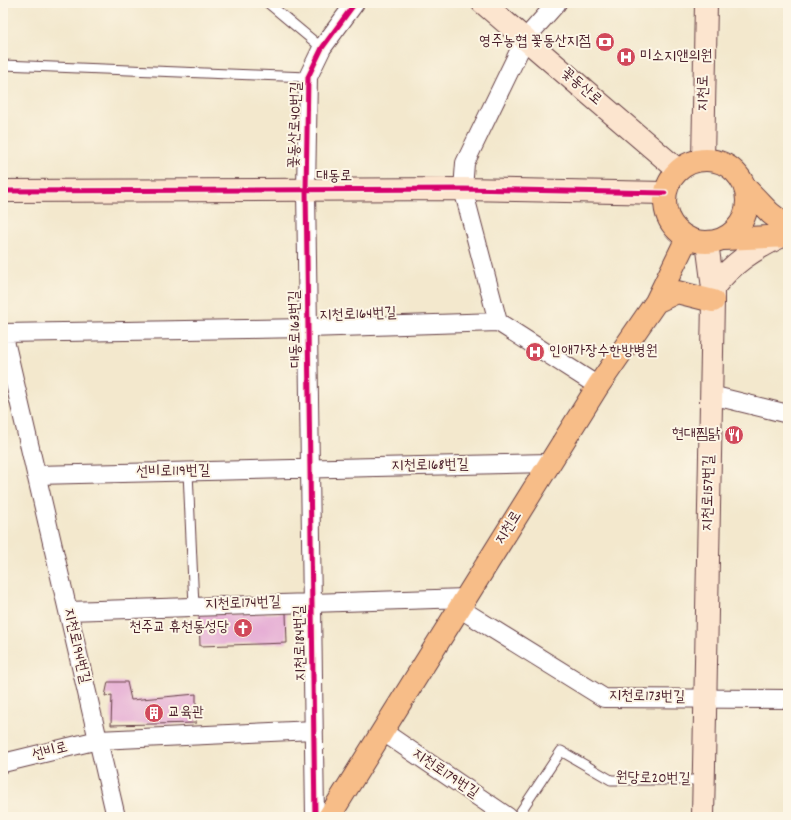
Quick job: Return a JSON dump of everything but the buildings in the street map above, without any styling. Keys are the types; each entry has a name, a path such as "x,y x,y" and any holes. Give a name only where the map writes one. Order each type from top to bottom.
{"main road":[{"path":"706,240 734,232 742,222 748,199 745,187 739,175 728,166 716,161 703,160 690,163 678,170 670,180 665,193 664,206 668,220 676,230 706,240 785,233"},
{"path":"745,187 770,213 785,233"},
{"name":"지천로","path":"327,816 382,731 598,386 656,302 706,240"},
{"path":"656,302 677,292 713,294"}],"street":[{"name":"꽃동산로40번길","path":"306,190 308,77 322,48 355,3"},
{"name":"꽃동산로","path":"483,3 678,170"},
{"path":"557,3 525,39 465,163 463,189 498,322 598,386"},
{"name":"지천로","path":"703,160 706,3"},
{"name":"대동로","path":"3,191 463,189 665,193"},
{"name":"대동로163번길","path":"306,190 310,469"},
{"path":"713,294 726,272 756,248 785,233"},
{"name":"지천로157번길","path":"705,699 713,294 706,240"},
{"name":"지천로164번길","path":"3,333 308,328 498,322"},
{"name":"지천로194번길","path":"3,333 116,817"},
{"path":"711,395 788,414"},
{"name":"지천로168번길","path":"310,469 550,463"},
{"name":"선비로119번길","path":"36,475 310,469"},
{"name":"지천로184번길","path":"310,469 314,730 327,816"},
{"name":"지천로174번길","path":"68,611 312,602 462,603"},
{"name":"지천로173번길","path":"462,603 604,698 788,699"},
{"name":"원당로20번길","path":"703,817 705,699"},
{"path":"98,740 314,730"},
{"name":"지천로179번길","path":"382,731 508,817"},
{"name":"선비로","path":"3,763 98,740"}],"lane":[{"path":"268,3 322,48"},
{"path":"3,65 308,77"},
{"path":"188,472 194,606"},
{"name":"원당로20번길","path":"517,817 561,751 612,780 704,780"}],"cycle path":[{"path":"315,817 306,190 308,77 322,48 355,3"},
{"path":"3,191 463,189 665,193"}],"place":[{"name":"영주농협 꽃동산지점","path":"605,42"},
{"name":"미소지앤의원","path":"626,57"},
{"name":"인애가장수한방병원","path":"535,352"},
{"name":"현대찜닭","path":"734,435"},
{"name":"천주교 휴천동성당","path":"243,628"},
{"name":"교육관","path":"154,713"}]}
